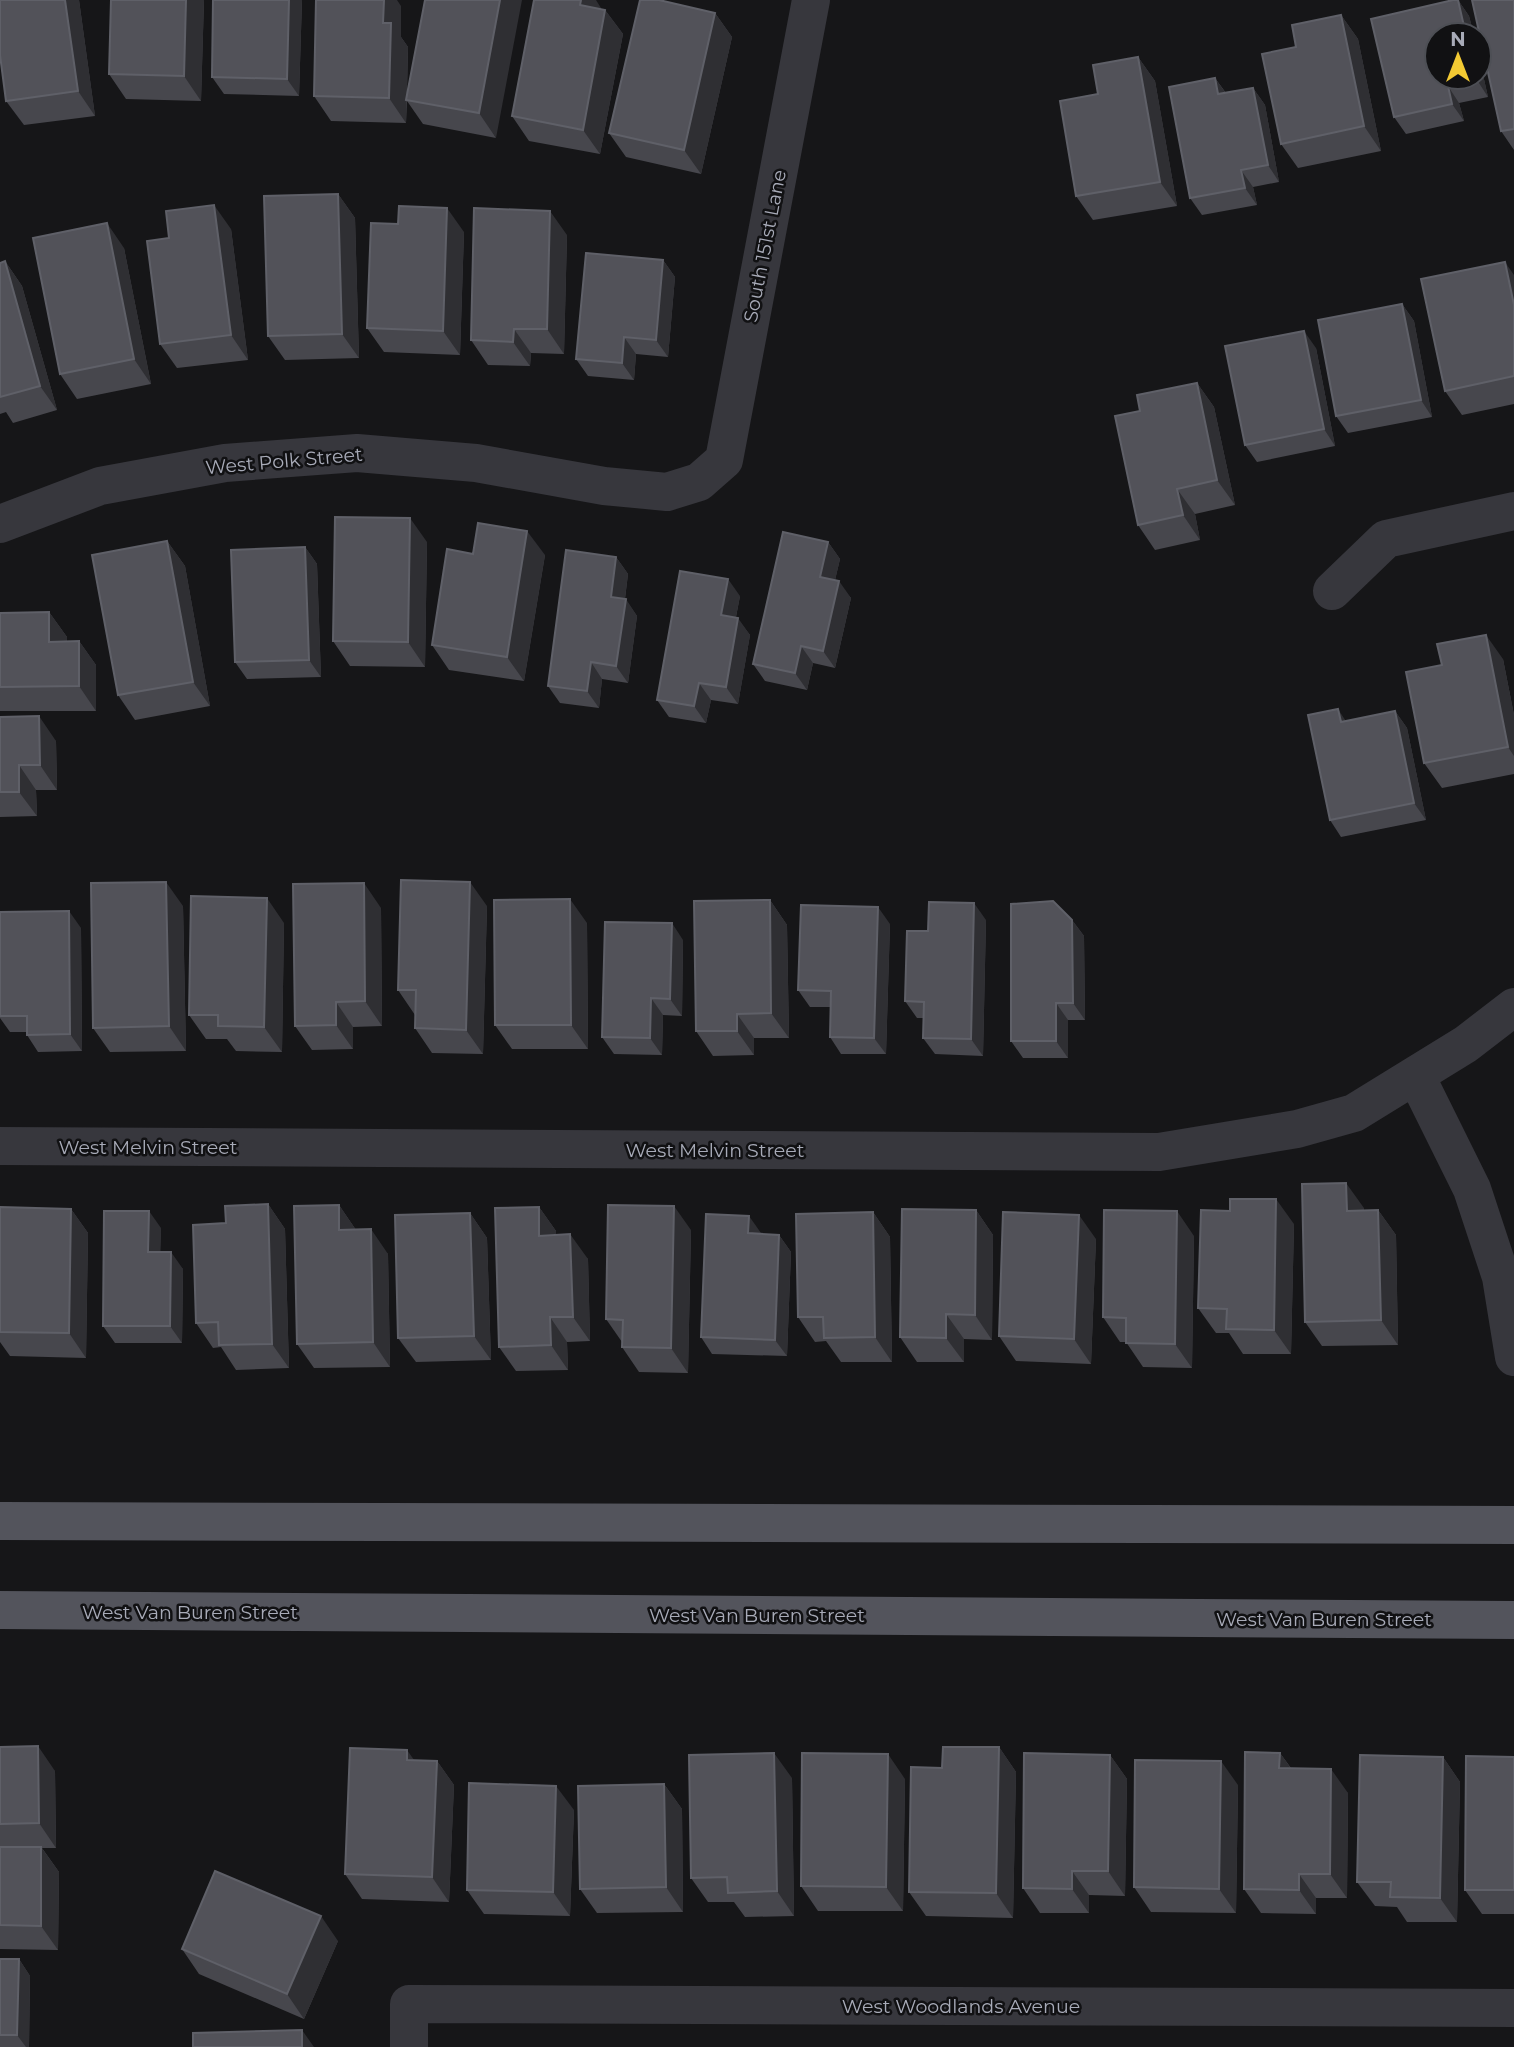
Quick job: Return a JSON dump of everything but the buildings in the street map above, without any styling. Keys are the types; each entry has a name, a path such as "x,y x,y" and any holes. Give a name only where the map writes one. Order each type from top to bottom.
{"main road":[{"path":"0,1521 1514,1525"},
{"name":"West Van Buren Street","path":"0,1610 1514,1620"}],"street":[{"name":"South 151st Lane","path":"699,482 724,460 811,0"},
{"name":"West Polk Street","path":"0,524 100,486 225,463 357,453 476,463 604,486 667,492 699,482"},
{"path":"1332,591 1386,538 1514,511"},
{"name":"West Melvin Street","path":"0,1146 1159,1152 1297,1129 1354,1113 1466,1044 1514,1007"},
{"path":"1416,1076 1472,1189 1501,1277 1514,1357"},
{"name":"West Woodlands Avenue","path":"409,2047 409,2004 1514,2008"}]}
